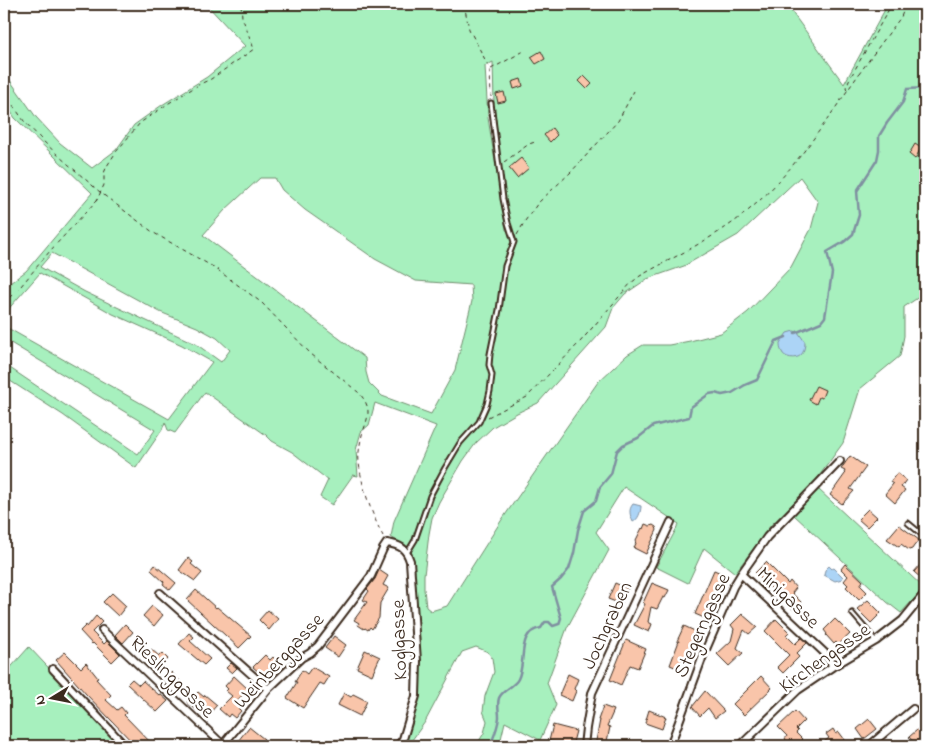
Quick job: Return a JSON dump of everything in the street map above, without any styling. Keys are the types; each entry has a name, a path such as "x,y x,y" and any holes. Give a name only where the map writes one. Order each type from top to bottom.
{"street":[{"name":"Stegerngasse","path":"670,746 703,656 733,587 767,537 840,461"},
{"name":"Jochgraben","path":"584,746 592,693 671,522"},
{"path":"387,543 399,546 408,552"},
{"name":"Weinberggasse","path":"223,746 268,689 301,658 318,646 371,576 387,543"},
{"name":"Koglgasse","path":"398,746 403,739 416,696 417,661 413,590 408,552"},
{"name":"Minigasse","path":"741,574 830,658 832,667"},
{"path":"160,593 268,689"},
{"name":"Kirchengasse","path":"740,746 798,690 876,641 903,620 925,593"},
{"name":"Rieslinggasse","path":"102,630 223,746"},
{"path":"53,669 125,746"},
{"path":"869,746 913,709"}],"lane":[{"path":"408,552 415,540 430,496 460,443 479,422 487,404 490,391 492,376 489,365 490,354 505,266 514,242 503,199 492,103"},
{"path":"908,523 925,537"},
{"path":"852,613 876,641"}],"path":[{"path":"4,303 86,213 101,193 107,166 140,123 169,102 211,79 254,49 242,17 241,4"},
{"path":"464,4 469,29 490,69 492,103"},
{"path":"847,91 848,80 891,4"},
{"path":"479,422 528,397 580,342 631,283 738,219 760,200 793,166 819,132 901,16 906,4"},
{"path":"490,69 524,51"},
{"path":"4,92 24,121 42,140 101,193 154,233 214,268 262,303 311,354 358,392 367,405 368,412 359,451 359,464 371,509 387,543"},
{"path":"514,242 524,221 538,204 571,172 618,121 634,92"},
{"path":"500,166 529,144 535,142"}],"green space":[{"path":"206,4 786,4 844,84 888,4 925,4 925,300 919,297 904,307 904,336 900,356 860,389 843,443 814,483 771,525 735,573 704,548 688,583 656,567 679,524 624,487 596,532 609,550 567,628 547,683 556,705 540,740 505,722 500,743 497,746 476,746 484,733 487,721 483,711 485,696 494,672 492,658 488,652 476,647 462,652 425,722 410,746 403,746 417,704 420,676 412,560 403,545 391,537 394,521 436,426 375,403 369,425 361,432 356,450 358,476 353,475 332,505 320,497 328,480 292,452 272,441 205,392 175,433 168,430 165,422 162,430 136,468 63,415 4,377 4,364 138,454 155,430 4,339 4,326 169,419 212,362 182,345 113,314 40,273 4,314 4,290 26,271 92,193 15,118 4,102 4,72 36,117 60,143 92,168 116,150 134,125 207,77 245,46","holes":["493,62 494,104 505,200 513,233 506,230 488,118 485,66","800,177 818,202 811,229 791,267 748,312 721,333 669,345 643,345 627,355 598,382 501,521 447,606 431,611 426,607 424,575 432,518 463,461 476,443 493,427 538,403 606,327 613,308 625,294 647,279 684,266 738,235","260,178 275,178 282,190 305,210 375,259 416,281 471,285 472,301 455,370 431,414 382,396 369,383 365,358 203,235 225,210","52,253 160,312 197,327 217,338 230,350 221,362 196,344 85,292 40,267"]},
{"path":"818,489 924,588 901,613 793,514"},
{"path":"29,647 122,746 4,746 4,675"}],"water":[{"path":"798,332 805,345 804,351 799,357 790,358 783,354 780,349 780,343 787,333"},
{"path":"633,504 641,506 639,516 633,522 630,508"},
{"path":"829,566 832,569 834,568 843,577 842,579 835,581 824,575 825,570"}],"building":[{"path":"541,51 545,59 536,64 531,57"},
{"path":"584,76 592,84 587,89 579,81"},
{"path":"521,79 523,86 514,89 512,82"},
{"path":"504,92 506,101 498,103 496,94"},
{"path":"552,128 557,135 550,142 544,135"},
{"path":"915,144 921,148 915,159 909,154"},
{"path":"521,158 529,168 517,178 509,168"},
{"path":"816,386 825,390 822,398 819,397 816,404 809,400"},
{"path":"850,456 866,467 850,489 854,491 842,504 830,495 845,474 845,471 841,469"},
{"path":"897,473 906,480 901,487 905,490 895,503 885,494 893,484 890,482"},
{"path":"868,509 877,517 867,527 858,519"},
{"path":"645,524 653,525 657,530 646,554 634,548 635,542"},
{"path":"899,525 919,540 912,549 909,550 901,544 899,547 887,539"},
{"path":"188,558 193,562 191,564 202,573 195,581 179,570"},
{"path":"766,562 788,584 790,581 796,588 792,593 802,603 795,611 755,573"},
{"path":"845,564 863,581 860,585 867,592 859,600 846,587 848,585 844,581 848,576 841,569"},
{"path":"921,564 925,568 925,575 922,579 914,572"},
{"path":"155,565 176,583 170,590 151,570"},
{"path":"379,570 388,576 383,585 389,588 380,603 379,618 372,629 370,627 368,630 358,625 359,623 354,620 367,602 363,600 369,591 367,589"},
{"path":"714,570 728,576 723,588 718,586 712,600 717,601 709,620 695,614"},
{"path":"615,583 628,589 621,604 608,599"},
{"path":"652,583 669,590 657,609 651,607 648,622 652,624 649,632 634,625 645,604 643,603"},
{"path":"196,590 251,636 239,648 187,600"},
{"path":"112,593 126,606 118,616 103,602"},
{"path":"868,600 881,613 871,623 857,609"},
{"path":"152,606 163,615 154,626 143,616"},
{"path":"268,610 278,619 269,630 259,620"},
{"path":"742,614 757,627 749,634 744,630 737,648 743,653 729,666 717,654 731,641 734,629 731,625"},
{"path":"96,616 102,622 92,632 104,644 107,641 120,654 112,662 80,631 86,625 87,627"},
{"path":"776,619 789,632 786,635 795,644 801,638 807,643 796,654 799,657 783,673 777,667 789,655 765,631"},
{"path":"835,619 850,634 838,645 836,642 834,644 824,630"},
{"path":"125,624 133,632 123,643 115,635"},
{"path":"684,626 699,633 688,658 692,660 687,672 670,665 679,641 677,641"},
{"path":"189,633 194,637 190,641 210,659 204,665 179,644"},
{"path":"334,636 346,645 338,657 325,648"},
{"path":"626,640 646,649 638,668 630,665 621,685 610,680"},
{"path":"151,649 159,656 162,653 168,659 160,668 155,664 153,666 143,657"},
{"path":"365,650 380,657 372,675 357,668"},
{"path":"65,652 81,668 86,663 98,678 96,679 111,695 106,700 117,710 121,707 126,713 124,715 154,746 136,746 86,694 56,660"},
{"path":"265,655 270,660 273,657 283,667 268,680 253,667"},
{"path":"231,663 237,668 232,673 226,668"},
{"path":"312,667 329,677 324,685 320,683 303,708 287,698 302,670 307,674"},
{"path":"171,672 184,685 179,690 166,678"},
{"path":"568,674 578,679 572,701 559,695"},
{"path":"234,676 248,689 234,704 241,711 235,718 230,714 228,717 219,709 232,696 226,691 228,689 225,686"},
{"path":"761,676 772,688 744,715 733,704"},
{"path":"132,679 139,685 143,681 168,701 157,712 127,684"},
{"path":"705,691 724,711 715,718 708,708 700,716 692,707"},
{"path":"198,692 217,705 207,716 202,712 200,713 187,702 192,695 194,696"},
{"path":"344,693 351,697 353,694 367,701 360,716 338,705"},
{"path":"603,706 614,710 607,726 610,727 606,746 595,746 600,720 598,720"},
{"path":"649,710 666,717 662,729 645,723"},
{"path":"795,711 804,721 796,729 798,731 796,733 803,740 796,746 792,746 785,739 787,736 778,727"},
{"path":"869,719 877,729 864,739 857,729"},
{"path":"925,723 925,738 916,745 909,737"},
{"path":"553,725 576,731 572,746 549,741"},
{"path":"249,727 264,739 258,746 244,746 238,741"},
{"path":"833,729 836,734 839,732 845,740 837,746 819,746 829,738 826,734"}],"waterway":[{"path":"795,333 821,322 825,317 832,273 827,252 853,234 859,215 857,191 877,160 879,136 903,102 907,89 925,88"},
{"path":"490,746 496,732 499,717 499,698 518,679 521,672 525,641 528,635 541,628 545,622 549,622 553,626 559,624 561,618 552,587 569,569 584,511 596,501 600,487 611,474 617,451 623,445 638,438 653,426 689,417 691,407 709,394 722,395 732,393 757,380 776,341 786,337"}]}
